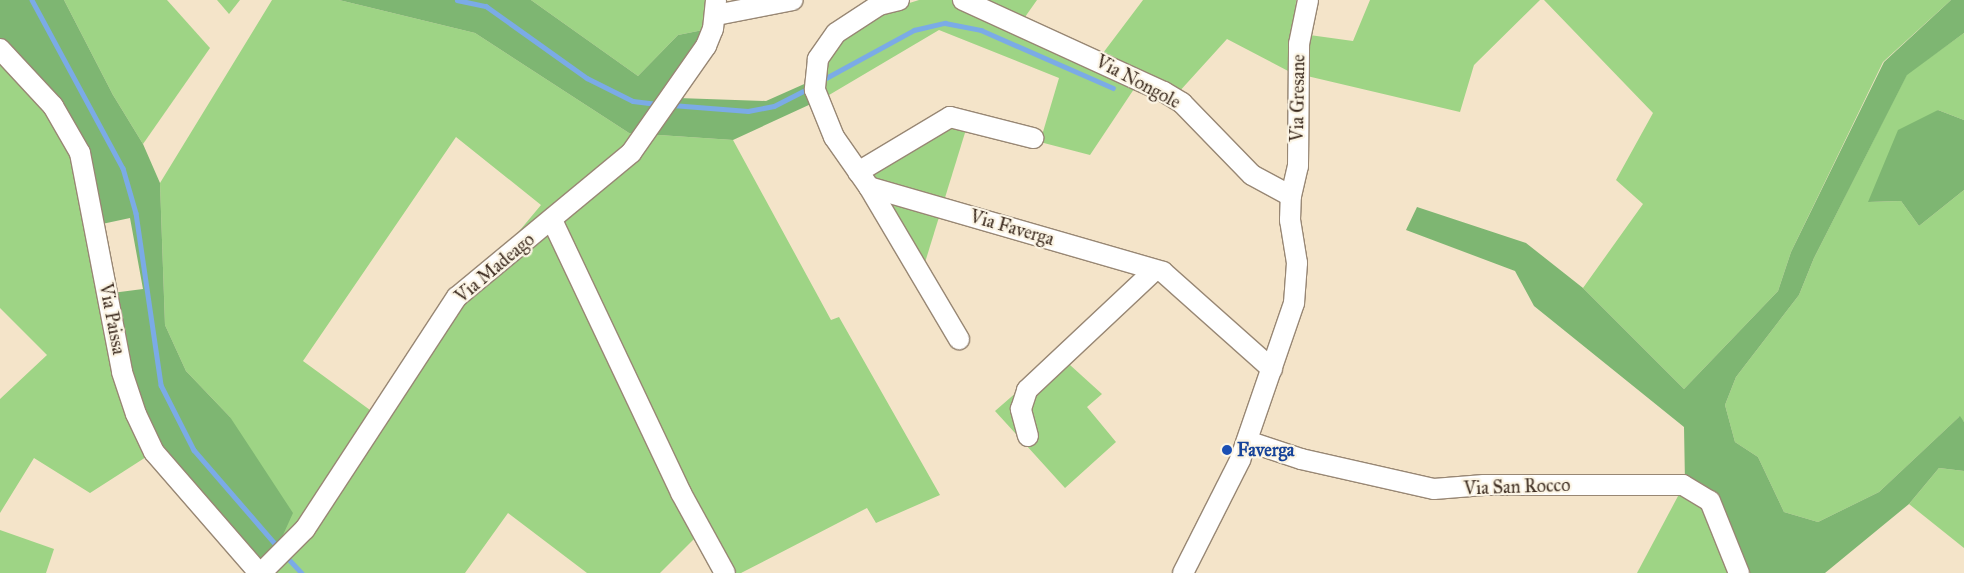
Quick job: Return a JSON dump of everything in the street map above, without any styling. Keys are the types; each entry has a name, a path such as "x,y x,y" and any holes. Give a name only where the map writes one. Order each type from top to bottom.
{"street":[{"path":"716,7 793,0"},
{"path":"899,0 859,6 836,33 818,59 815,74 815,90 824,118 864,179 959,339"},
{"name":"Via Nongole","path":"963,0 1164,92 1182,103 1252,175 1291,196"},
{"name":"Via Gresane","path":"1291,196 1298,166 1299,44 1308,0"},
{"name":"Via Madeago","path":"260,573 305,529 457,297 623,163 706,46 716,7"},
{"name":"Via Paissa","path":"0,49 53,106 80,154 86,170 122,372 136,414 154,452 260,573"},
{"path":"864,179 950,117 1033,138"},
{"name":"Via Faverga","path":"864,179 1156,270 1176,281 1272,369"},
{"path":"1182,573 1247,441 1294,303 1296,281 1290,220 1291,196"},
{"path":"552,220 681,494 725,573"},
{"path":"1028,436 1021,409 1027,390 1156,270"},
{"name":"Via San Rocco","path":"1247,441 1319,464 1434,489 1615,483 1684,485 1710,501 1739,573"}],"green space":[{"path":"0,0 64,0 113,95 143,144 160,183 165,325 186,371 230,417 293,513 268,568 157,450 128,367 112,293 143,289 130,218 102,224 91,159 4,53 0,55"},
{"path":"64,0 167,0 210,48 143,144 113,95"},
{"path":"217,0 240,0 229,14"},
{"path":"272,0 339,0 475,33 629,133 733,140 831,320 839,317 940,495 876,523 867,508 741,573 729,573 704,529 660,573 587,573 508,513 465,573 272,573 230,417 186,371 165,325 160,183","holes":["456,137 541,205 370,410 303,361"]},
{"path":"339,0 531,0 638,76 678,35 718,27 678,98 766,101 811,81 824,98 733,140 629,133 475,33"},
{"path":"531,0 715,0 718,27 678,35 638,76"},
{"path":"919,0 1037,0 1025,17 1103,53 1143,0 1296,0 1295,33 1353,41 1370,0 1540,0 1474,65 1460,112 1290,72 1227,39 1168,104 1136,86 1090,155 1040,142 1059,78 939,30 824,98 811,81 831,47 887,10"},
{"path":"1544,0 1951,0 1883,62 1791,252 1778,291 1684,389 1583,288 1643,204 1616,180 1653,113"},
{"path":"1951,0 1964,0 1964,33 1907,75 1814,258 1799,295 1736,377 1725,405 1735,442 1758,457 1784,512 1818,522 1879,492 1960,416 1964,422 1964,471 1939,468 1909,504 1825,573 1743,573 1685,483 1684,427 1534,306 1515,271 1406,230 1417,207 1526,243 1583,288 1684,389 1778,291 1791,252 1884,62"},
{"path":"1964,33 1964,120 1938,110 1869,202 1901,201 1919,226 1964,190 1964,422 1959,417 1879,492 1818,522 1784,512 1758,457 1735,442 1725,405 1736,377 1799,295 1814,258 1907,74"},
{"path":"4,53 91,159 112,293 157,450 90,493 34,458 0,513 0,399 47,355 0,308 0,55"},
{"path":"1938,110 1964,120 1964,190 1919,226 1901,201 1868,202 1898,130"},
{"path":"947,120 968,123 923,269 862,169"},
{"path":"1059,355 1102,394 1087,407 1116,442 1065,488 995,411"},
{"path":"1939,468 1964,471 1964,548 1909,504"},
{"path":"1685,483 1743,573 1637,573"},
{"path":"0,530 54,549 46,573 0,573"}],"waterway":[{"path":"32,0 123,168 136,213 161,385 194,450 279,548"},
{"path":"457,0 486,6 587,78 633,101 659,104"},
{"path":"826,78 914,30 945,23 981,30 1113,88"},
{"path":"672,105 748,111 774,106 809,88"},
{"path":"286,556 302,573"}],"place":[{"name":"Faverga","path":"1227,450"}]}
